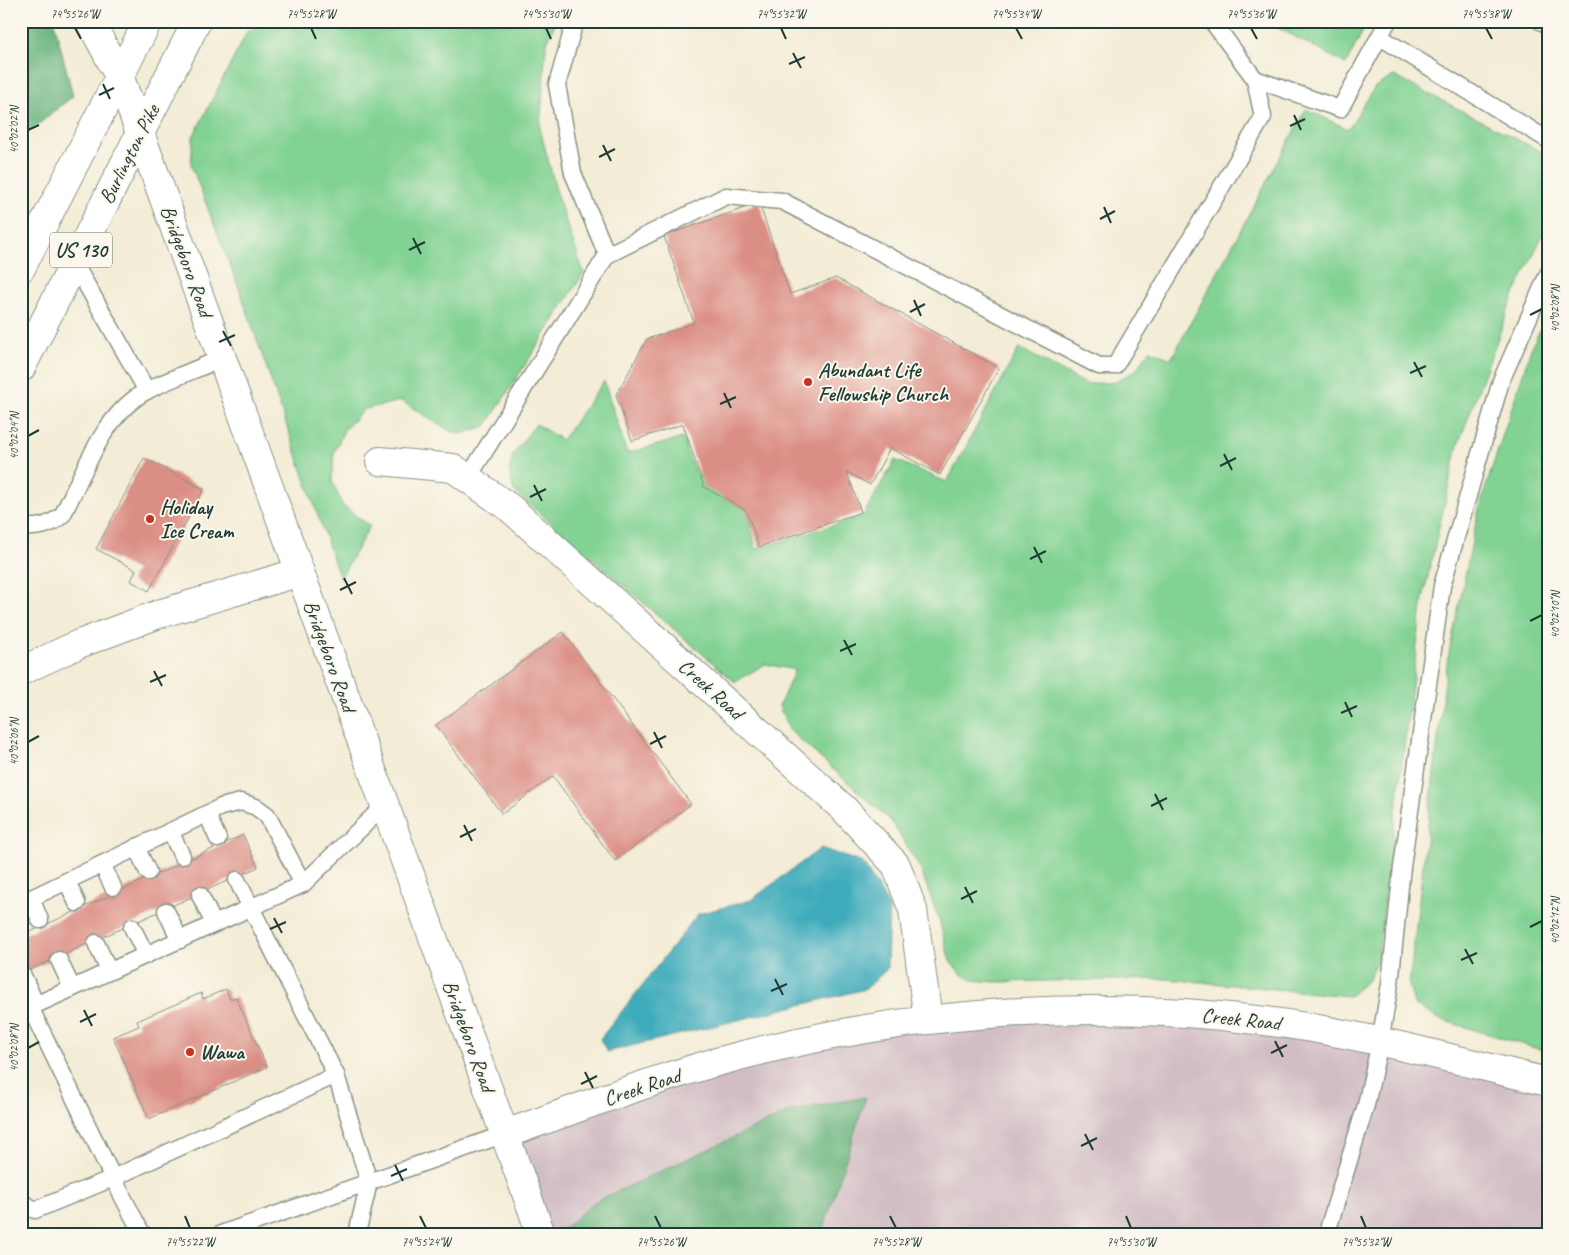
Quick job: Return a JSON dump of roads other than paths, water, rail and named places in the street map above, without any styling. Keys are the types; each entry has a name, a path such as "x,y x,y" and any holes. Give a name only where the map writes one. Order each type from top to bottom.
{"main road":[{"name":"Bridgeboro Road","path":"90,21 120,78 541,1234"},
{"name":"Burlington Pike","path":"21,268 148,21"},
{"name":"Burlington Pike","path":"21,368 197,21"},
{"name":"Creek Road","path":"380,461 453,468 510,508 837,802 896,865 912,910 928,1019"},
{"path":"21,671 78,644 159,614 300,572"},
{"name":"Creek Road","path":"504,1134 712,1064 826,1037 928,1019 1014,1012 1154,1011 1268,1021 1380,1042 1548,1082"}],"lane":[{"path":"575,21 557,85 573,173 607,255"},
{"path":"468,478 607,255 726,196 782,201 1099,366 1115,366 1263,117 1255,79 1212,21"},
{"path":"1255,79 1340,109 1388,21"},
{"path":"1540,21 1548,25"},
{"path":"1380,37 1548,140"},
{"path":"74,263 147,391"},
{"path":"1329,1226 1366,1105 1380,1042 1390,984 1402,867 1442,586 1501,381 1548,274"},
{"path":"21,527 38,528 56,522 64,514 108,427 120,411 147,391 222,358"},
{"path":"40,920 26,901 170,831 207,814 241,802 256,807 267,815 303,884"},
{"path":"29,1008 303,884 385,804"},
{"path":"207,814 218,839"},
{"path":"170,831 182,856"},
{"path":"136,847 148,872"},
{"path":"102,864 113,887"},
{"path":"237,880 336,1076 369,1182 358,1234"},
{"path":"67,881 77,903"},
{"path":"200,895 214,924"},
{"path":"166,911 180,940"},
{"path":"132,927 146,955"},
{"path":"96,943 109,971"},
{"path":"59,960 72,988"},
{"path":"23,976 29,1008 142,1234"},
{"path":"21,1202 35,1210 113,1178 336,1076"},
{"path":"221,1234 504,1134"}],"water":[{"path":"821,848 863,863 889,906 887,969 866,989 607,1052 600,1039 698,914 751,900"}],"place":[{"name":"Abundant Life Fellowship Church","path":"808,382"},
{"name":"Holiday Ice Cream","path":"150,519"},
{"name":"Wawa","path":"190,1052"}]}
